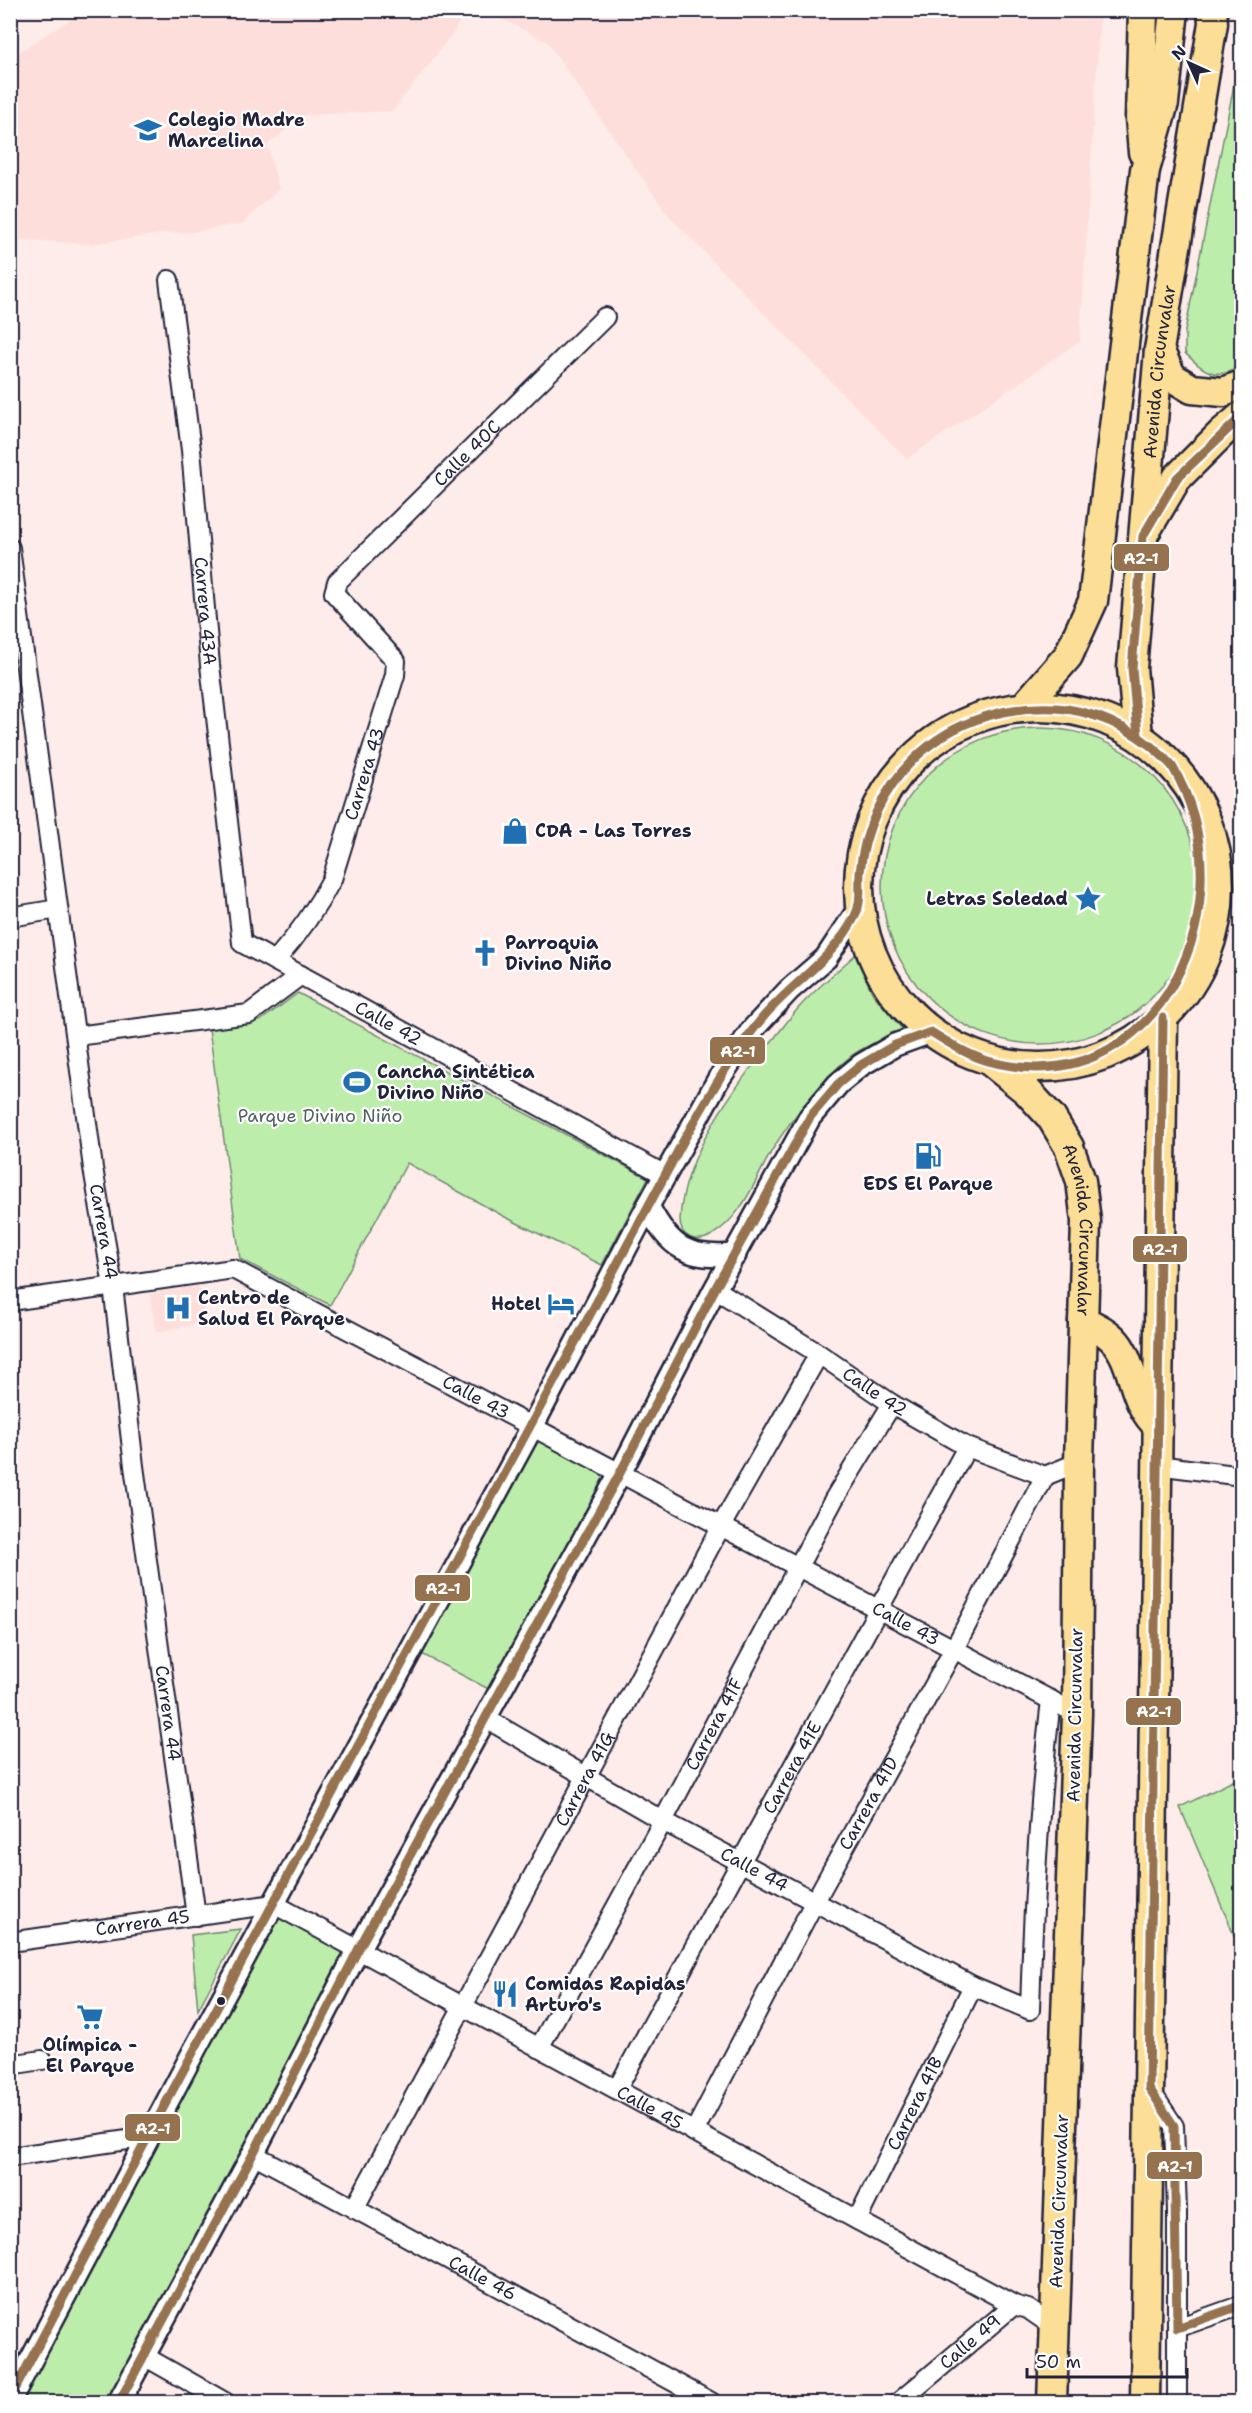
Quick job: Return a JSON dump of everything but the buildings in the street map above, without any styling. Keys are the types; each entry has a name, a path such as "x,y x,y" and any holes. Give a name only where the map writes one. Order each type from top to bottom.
{"highway":[{"path":"1143,10 1140,118 1145,170"},
{"path":"1023,708 1068,656 1093,601 1145,170 1164,103 1174,10"},
{"name":"Avenida Circunvalar","path":"1138,736 1132,668 1159,350 1209,44 1212,10"},
{"path":"1159,350 1172,377 1192,389 1223,392 1242,385"},
{"path":"1143,536 1177,478 1222,432 1242,416"},
{"path":"1053,707 1083,712 1112,722 1138,736 1170,761 1194,794 1211,831 1220,870 1218,911 1208,951 1189,987 1163,1018 1134,1041 1100,1057 1064,1066 1027,1068 991,1062 969,1054 931,1032 904,1007 882,977 867,943 860,907 860,872 867,837 880,804 900,774 925,748 955,729 988,714 1023,708 1053,707"},
{"path":"1145,2403 1163,1018"},
{"name":"Avenida Circunvalar","path":"991,1062 1028,1091 1051,1117 1069,1147 1081,1181 1086,1221 1079,1462 1077,1714 1052,2403"},
{"path":"1083,1321 1113,1339 1125,1359 1140,1405 1158,1426"}],"street":[{"name":"Carrera 43A","path":"169,280 191,450 210,664 242,943"},
{"name":"Calle 40C","path":"334,593 337,582 605,317"},
{"name":"Carrera 44","path":"10,548 93,1168 113,1286 134,1466 196,1916"},
{"name":"Carrera 43","path":"275,961 298,936 318,907 332,879 395,675 396,661 334,593"},
{"path":"13,2386 718,1080 752,1030 782,998 826,958 848,929 860,907"},
{"path":"10,917 58,909"},
{"name":"Calle 42","path":"242,943 665,1175"},
{"path":"76,1036 249,1014 302,975"},
{"path":"119,2403 253,2154 358,1950 620,1473 716,1289 810,1117 838,1084 861,1065 895,1045 931,1032"},
{"path":"648,1206 660,1231 682,1248 708,1257 735,1255"},
{"name":"Calle 43","path":"10,1301 233,1269 1077,1714"},
{"name":"Calle 42","path":"716,1289 819,1354 892,1404 968,1447 1045,1476"},
{"name":"Carrera 41G","path":"354,2209 721,1526 819,1354"},
{"name":"Carrera 41F","path":"539,2048 834,1499 892,1404"},
{"name":"Carrera 41E","path":"618,2089 968,1447"},
{"path":"1045,1476 1079,1462"},
{"path":"1157,1466 1242,1476"},
{"name":"Carrera 41D","path":"694,2132 815,1901 954,1649 1045,1476"},
{"name":"Calle 44","path":"485,1718 663,1821 973,1986 1030,2010 1032,1918 1041,1781 1050,1700"},
{"name":"Carrera 45","path":"10,1942 274,1904"},
{"name":"Calle 45","path":"274,1904 1054,2326"},
{"name":"Carrera 41B","path":"857,2220 973,1986"},
{"path":"10,2065 42,2060"},
{"path":"1149,2088 1174,2126 1177,2403"},
{"path":"10,2157 148,2137"},
{"name":"Calle 46","path":"253,2154 508,2290 585,2335 711,2403"},
{"path":"1021,2307 1056,2284"},
{"path":"1177,2328 1242,2305"},
{"name":"Calle 49","path":"899,2403 1021,2307"},
{"path":"144,2356 225,2403"}],"shaded area":[{"name":"Colegio Madre Marcelina","path":"86,10 465,11 452,34 393,111 304,115 267,145 279,189 243,223 193,232 168,233 91,244 11,239 11,57"},
{"path":"486,11 1100,11 1080,341 907,459 669,216 547,42"},
{"name":"Centro de Salud El Parque","path":"199,1286 205,1322 156,1332 150,1294"}],"green space":[{"path":"1241,27 1241,365 1217,374 1204,369 1185,353 1185,331 1233,90"},
{"path":"1040,728 1071,731 1101,740 1128,754 1152,774 1172,798 1186,825 1195,855 1198,886 1195,917 1186,947 1172,974 1152,998 1128,1018 1101,1032 1071,1041 1040,1044 1009,1041 979,1032 952,1018 928,998 908,974 894,947 885,917 882,886 885,855 894,825 908,798 928,774 952,754 979,740 1009,731"},
{"path":"855,955 873,994 903,1030 862,1049 840,1065 789,1124 733,1217 706,1238 690,1238 683,1231 680,1220 683,1195 701,1146 714,1122 745,1076 797,1010"},
{"name":"Parque Divino Niño","path":"298,993 648,1178 602,1265 505,1217 407,1163 330,1305 240,1259 208,1021 260,1021"},
{"path":"532,1427 620,1473 498,1694 412,1649"},
{"path":"1241,1777 1241,1952 1180,1807"},
{"path":"274,1904 358,1950 119,2402 16,2402"},
{"path":"241,1929 198,2010 191,1935"}],"transit line":[{"name":"A2-1","path":"1138,736 1132,668 1143,536 1177,478 1242,416"},
{"name":"A2-1","path":"10,2399 168,2099 694,1122 753,1029 776,1003 825,957 847,931 857,911 862,856 866,841 877,811 893,783 914,759 947,733 965,724 1005,712 1046,708 1067,709 1096,716 1124,728 1150,745 1172,766 1194,819 1201,875 1194,931 1175,981 1143,1024 1101,1054 1049,1067 988,1061 965,1052 931,1032 895,1045 861,1065 838,1084 810,1117 715,1289 620,1473 358,1950 253,2154 119,2402"},
{"name":"A2-1","path":"1163,1018 1149,2088 1174,2126 1177,2328 1242,2305"}],"place":[{"name":"Colegio Madre Marcelina","path":"148,130"},
{"name":"CDA - Las Torres","path":"515,831"},
{"name":"Letras Soledad","path":"1088,899"},
{"name":"Parroquia Divino Niño","path":"485,953"},
{"name":"Cancha Sintética Divino Niño","path":"357,1082"},
{"name":"EDS El Parque","path":"928,1156"},
{"name":"Hotel","path":"561,1304"},
{"name":"Centro de Salud El Parque","path":"178,1308"},
{"name":"Comidas Rapidas Arturo's","path":"505,1994"},
{"name":"Olímpica - El Parque","path":"90,2017"}]}
